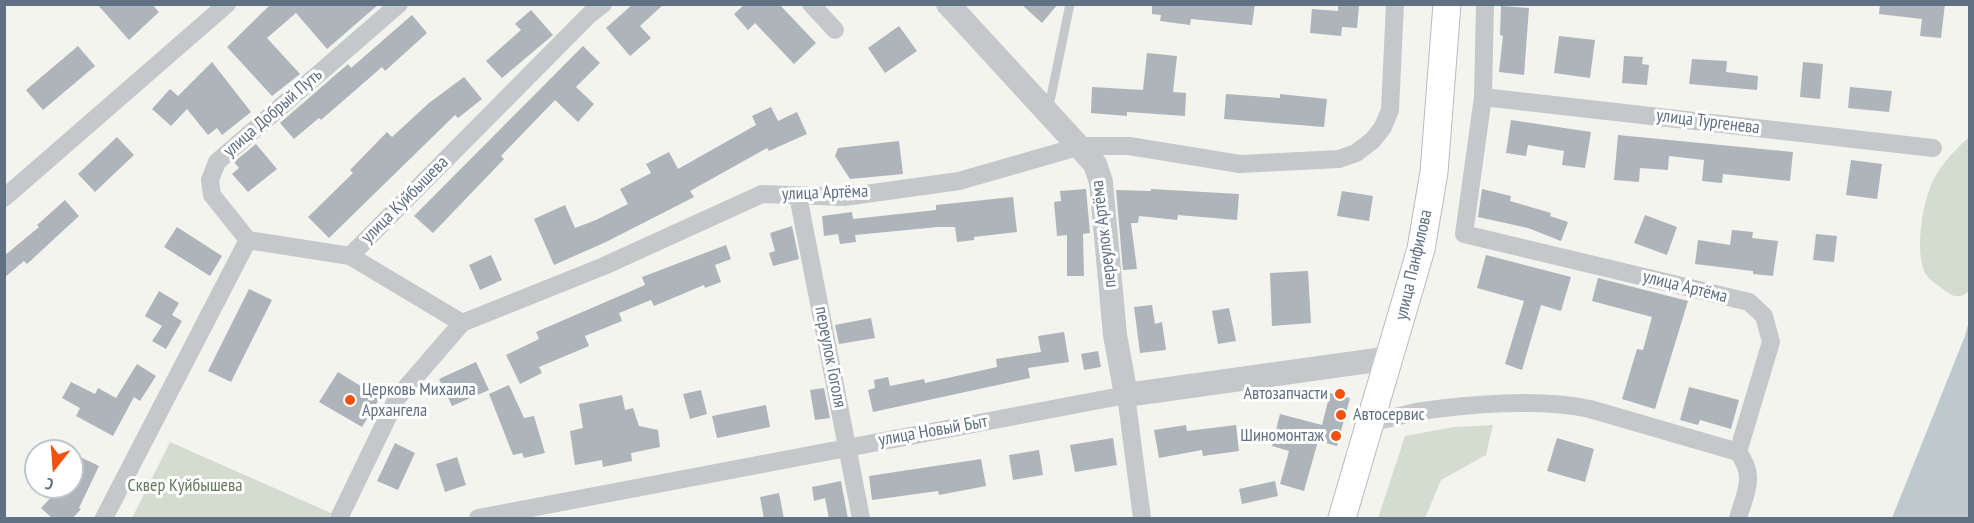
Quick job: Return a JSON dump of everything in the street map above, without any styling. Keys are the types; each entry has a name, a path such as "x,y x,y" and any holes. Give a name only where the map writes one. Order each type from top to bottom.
{"main road":[{"name":"улица Панфилова","path":"1342,519 1391,358 1421,249 1434,172 1447,4"}],"street":[{"path":"4,198 228,4"},
{"name":"улица Добрый Путь","path":"248,240 212,195 210,180 218,162 399,4"},
{"name":"улица Куйбышева","path":"248,240 350,256 590,14 603,4"},
{"path":"812,4 835,30"},
{"name":"переулок Артёма","path":"948,4 1081,146 1095,164 1101,182 1115,336 1126,395 1142,519"},
{"name":"улица Артёма","path":"462,323 604,266 762,195 844,197 959,181 1081,146 1129,146 1240,164 1339,159 1356,153 1373,140 1383,127 1390,110 1395,4"},
{"path":"1483,96 1485,4"},
{"name":"улица Артёма","path":"1483,96 1464,234 1749,302 1764,316 1771,342 1738,452"},
{"name":"улица Тургенева","path":"1483,96 1933,148"},
{"name":"переулок Гоголя","path":"798,196 861,519"},
{"path":"104,519 248,240"},
{"path":"339,519 397,399 462,323 350,256"},
{"name":"улица Новый Быт","path":"478,519 848,446 1126,395 1391,358"},
{"path":"1371,422 1462,406 1570,405 1738,452 1750,471 1738,519"}],"lane":[{"path":"1048,111 1070,4"}],"green space":[{"path":"1969,137 1969,291 1958,296 1945,291 1925,273 1920,251 1921,223 1931,184 1947,159"},
{"path":"1493,425 1486,455 1441,480 1425,518 1378,518 1405,436 1454,427"},
{"name":"Сквер Куйбышева","path":"170,442 331,513 329,518 132,518"}],"shaded area":[{"path":"1969,321 1969,518 1892,518 1965,336"}],"building":[{"path":"97,4 152,4 159,12 129,40"},
{"path":"271,4 379,4 327,49 296,13 267,38 300,74 272,96 227,47"},
{"path":"633,4 664,4 640,26 651,38 630,56 606,28"},
{"path":"745,4 779,4 816,43 794,64 755,23 748,30 734,14"},
{"path":"1021,4 1058,4 1042,23"},
{"path":"1152,4 1255,4 1252,25 1191,19 1190,25 1160,21 1161,15 1152,14"},
{"path":"1338,4 1359,6 1357,28 1342,27 1341,36 1310,33 1312,9 1338,11"},
{"path":"1880,4 1945,4 1941,38 1920,36 1922,19 1879,14"},
{"path":"1501,6 1529,8 1524,75 1499,72 1503,36 1500,35"},
{"path":"531,10 553,35 502,78 486,61 521,30 515,24"},
{"path":"412,15 427,33 385,71 382,67 321,120 319,118 294,139 280,123 348,64 351,68"},
{"path":"899,26 917,51 885,73 868,48"},
{"path":"1559,36 1595,40 1590,78 1554,73"},
{"path":"78,46 95,66 43,110 26,90"},
{"path":"583,46 600,63 576,87 594,104 578,122 555,100 501,156 504,159 433,233 414,216"},
{"path":"1147,53 1177,56 1173,92 1186,93 1185,116 1127,112 1127,116 1091,113 1092,87 1143,90"},
{"path":"1624,56 1643,57 1642,64 1649,65 1647,85 1622,83"},
{"path":"1692,59 1727,61 1726,72 1758,76 1757,90 1689,84"},
{"path":"212,62 251,112 222,135 217,128 208,135 187,109 171,126 152,109 170,89 178,96"},
{"path":"1803,62 1823,64 1820,99 1800,97"},
{"path":"464,77 482,99 458,118 455,115 329,238 308,217 353,173 350,170 387,132 392,137 429,103"},
{"path":"1850,87 1892,91 1889,112 1848,108"},
{"path":"1226,94 1280,98 1280,94 1327,99 1324,127 1224,119"},
{"path":"771,107 778,121 797,112 807,134 769,151 767,148 690,191 694,197 606,242 554,265 534,219 565,205 575,228 596,220 628,204 620,189 651,173 646,164 669,152 678,169 756,125 752,116"},
{"path":"1511,120 1591,132 1585,168 1562,165 1564,151 1528,145 1526,156 1506,153"},
{"path":"1618,135 1793,152 1790,181 1723,174 1722,183 1702,181 1704,160 1669,156 1668,170 1640,168 1639,182 1614,180"},
{"path":"117,137 134,155 95,192 78,174"},
{"path":"899,141 903,174 850,179 835,156 838,148"},
{"path":"256,144 277,169 248,192 232,174 239,168 234,162"},
{"path":"1851,160 1882,164 1877,199 1846,195"},
{"path":"1086,189 1090,233 1083,234 1084,276 1067,276 1067,235 1057,236 1054,202 1061,201 1060,191"},
{"path":"1151,189 1239,194 1237,220 1178,215 1177,220 1139,216 1138,223 1131,223 1137,269 1123,270 1116,190 1151,191"},
{"path":"1482,189 1511,196 1510,201 1551,213 1550,216 1568,222 1561,241 1528,228 1478,217"},
{"path":"1342,191 1373,196 1369,221 1337,216"},
{"path":"1013,197 1017,232 974,237 974,240 957,242 955,227 855,235 856,242 840,244 838,234 824,236 822,216 852,212 853,219 936,210 936,205"},
{"path":"65,200 79,216 27,264 24,261 4,278 4,256 39,227 37,225"},
{"path":"1645,215 1677,227 1667,255 1634,243"},
{"path":"792,226 799,259 773,266 769,253 775,251 770,233"},
{"path":"177,227 222,256 210,276 164,247"},
{"path":"1732,230 1753,232 1752,238 1778,241 1773,276 1753,274 1753,271 1695,264 1698,240 1730,245"},
{"path":"1816,234 1837,236 1834,262 1813,260"},
{"path":"726,245 731,259 715,265 721,282 705,288 704,285 654,306 651,300 619,313 622,321 585,336 589,346 539,367 542,373 520,384 506,355 539,339 536,332 645,285 642,277"},
{"path":"491,255 502,280 480,290 469,265"},
{"path":"1486,255 1571,277 1561,311 1541,305 1522,370 1505,364 1524,301 1477,288"},
{"path":"1308,271 1311,323 1272,326 1270,273"},
{"path":"1598,278 1688,301 1655,409 1622,399 1637,349 1643,350 1652,317 1592,301"},
{"path":"249,289 272,300 231,382 208,371"},
{"path":"159,291 179,303 172,315 182,321 166,349 152,341 162,326 145,316"},
{"path":"1152,305 1155,324 1162,322 1166,350 1140,353 1134,307"},
{"path":"1229,308 1236,341 1218,344 1212,311"},
{"path":"871,318 875,338 839,344 835,325"},
{"path":"1064,332 1069,362 1028,368 1030,378 873,412 868,390 875,388 874,380 888,377 890,386 924,379 925,383 997,367 996,359 1041,352 1038,336"},
{"path":"1098,351 1101,367 1084,370 1081,354"},
{"path":"476,362 489,390 452,406 439,379"},
{"path":"137,364 156,376 140,401 134,397 113,436 76,416 80,408 62,398 71,382 95,394 98,388 116,398"},
{"name":"Церковь Михаила Архангела","path":"338,372 380,398 362,427 319,402"},
{"path":"509,385 524,418 534,416 545,453 524,458 522,453 513,455 489,394"},
{"path":"1689,387 1739,400 1731,429 1700,420 1698,425 1680,420"},
{"path":"824,388 830,418 815,420 810,390"},
{"path":"701,390 707,414 690,419 683,394"},
{"path":"1330,393 1350,398 1337,446 1318,441 1304,491 1280,484 1289,451 1272,446 1280,414 1322,425"},
{"path":"622,395 625,410 633,408 639,426 658,430 660,447 631,453 632,461 603,467 602,460 575,465 570,431 583,428 579,404"},
{"path":"766,405 770,427 717,438 712,416"},
{"path":"1186,425 1187,431 1236,425 1239,451 1203,456 1202,450 1159,458 1154,430"},
{"path":"1113,438 1117,465 1075,472 1070,445"},
{"path":"1557,438 1594,449 1585,482 1547,471"},
{"path":"395,443 415,453 398,490 377,481"},
{"path":"1039,450 1043,475 1013,480 1009,455"},
{"path":"457,457 466,485 445,492 436,464"},
{"path":"84,459 99,466 84,498"},
{"path":"981,459 986,486 939,495 938,491 872,500 869,476"},
{"path":"841,481 848,519 829,519 825,498 814,501 812,487"},
{"path":"1275,481 1278,496 1242,504 1239,489"},
{"path":"779,493 784,519 764,519 760,497"},
{"path":"50,499 83,499 79,508 81,509 72,519 53,519 41,508"}],"place":[{"name":"Автозапчасти","path":"1340,394"},
{"name":"Церковь Михаила Архангела","path":"350,400"},
{"name":"Автосервис","path":"1341,415"},
{"name":"Шиномонтаж","path":"1336,436"}]}
